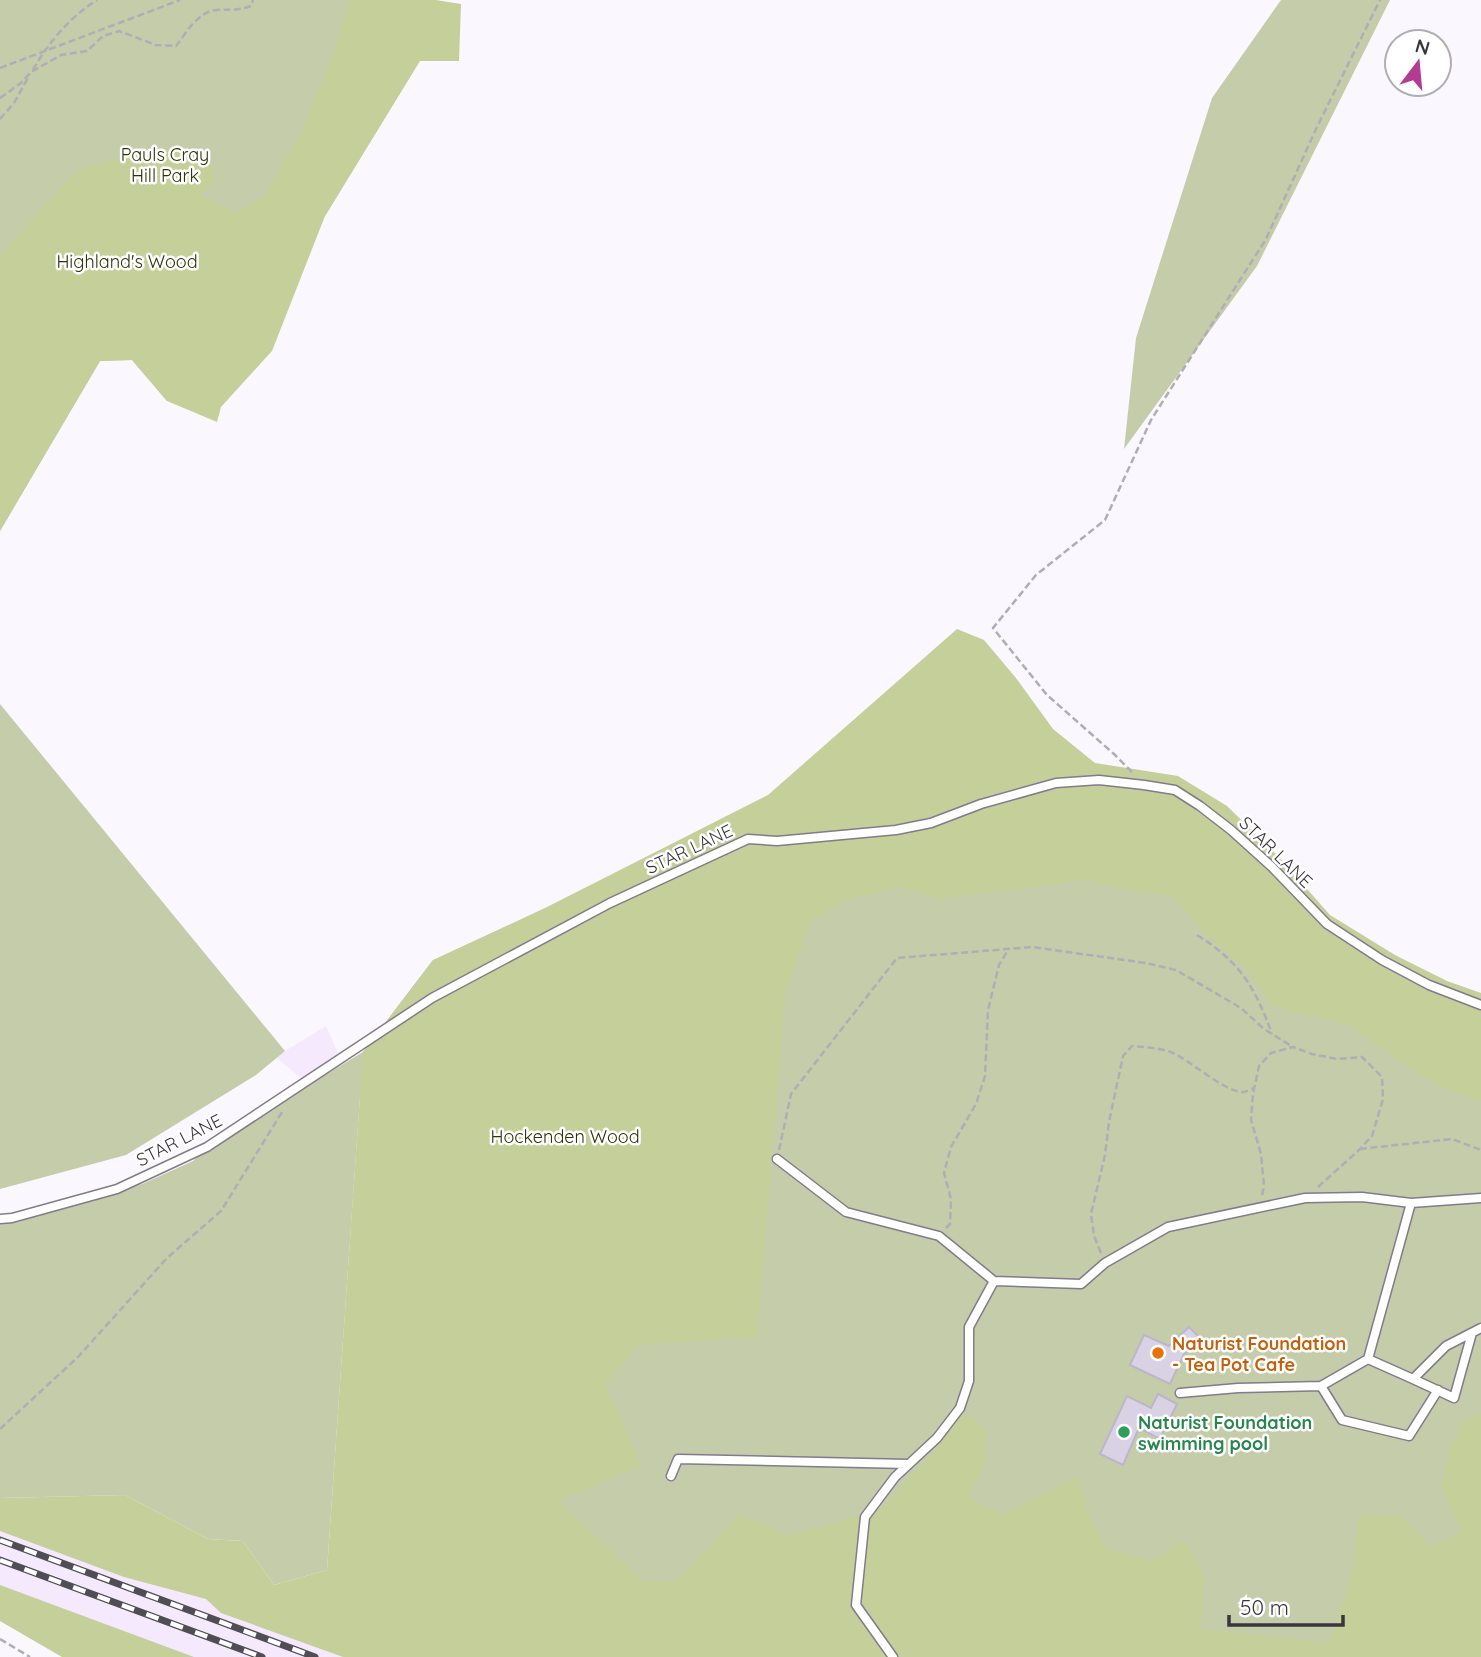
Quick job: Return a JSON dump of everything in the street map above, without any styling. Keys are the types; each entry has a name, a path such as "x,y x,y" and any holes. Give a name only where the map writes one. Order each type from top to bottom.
{"lane":[{"name":"STAR LANE","path":"0,1219 117,1189 207,1147 432,998 610,903 748,839 777,841 896,830 931,823 981,804 1056,783 1099,780 1175,790 1231,830 1272,867 1327,924 1371,953 1429,985 1481,1005"},
{"path":"777,1159 846,1212 939,1236 994,1280 1081,1284 1105,1263 1168,1227 1305,1198 1362,1197 1411,1203 1481,1198"},
{"path":"1180,1393 1238,1388 1321,1386 1368,1359 1411,1203"},
{"path":"893,1657 856,1605 865,1517 895,1477 937,1438 960,1408 969,1381 969,1327 994,1280"},
{"path":"1413,1379 1446,1346 1481,1328"},
{"path":"1368,1359 1454,1398 1472,1333"},
{"path":"1321,1386 1342,1420 1409,1436 1438,1391"},
{"path":"671,1476 678,1459 908,1464"}],"path":[{"path":"0,119 14,103 42,53 80,11 97,0"},
{"path":"0,68 180,0"},
{"path":"0,98 31,72 61,55 87,51 103,36 119,31 156,45 176,46 201,15 214,9 237,10 251,6 253,0"},
{"path":"1144,785 1114,754 1046,695 993,628 1036,575 1105,520 1151,420 1266,239 1317,127 1380,0"},
{"path":"1197,935 1218,949 1242,972 1262,1005 1272,1034"},
{"path":"777,1159 791,1094 897,958 1032,947 1177,970 1241,1008 1264,1029 1293,1047 1312,1055 1337,1059 1362,1057 1382,1077 1383,1099 1372,1136 1305,1198"},
{"path":"939,1236 950,1224 951,1199 943,1173 951,1147 976,1104 985,1076 988,1010 999,965 1009,949"},
{"path":"1105,1263 1094,1236 1091,1214 1124,1056 1132,1046 1172,1053 1228,1087 1242,1092 1254,1088"},
{"path":"1260,1209 1264,1186 1261,1154 1251,1120 1254,1088 1259,1066 1271,1053 1293,1047"},
{"path":"0,1429 78,1357 167,1258 221,1211 283,1110"},
{"path":"1360,1149 1452,1139 1481,1150"},
{"path":"0,1639 30,1657"}],"shaded area":[{"path":"326,1026 338,1053 302,1079 277,1058 285,1051"},
{"path":"0,1500 392,1657 62,1657 0,1621"}],"green space":[{"name":"Pauls Cray Hill Park","path":"0,0 412,0 420,60 325,216 167,401 132,360 100,361 0,531"},
{"name":"Highland's Wood","path":"350,0 436,0 461,4 459,61 420,61 325,216 272,351 221,407 217,422 167,401 132,360 100,361 0,531 0,255 78,169 161,148 210,156 214,182 201,195 235,213 266,195 279,168 298,140 329,65"},
{"path":"1281,0 1390,0 1257,266 1124,449 1136,338 1212,98"},
{"name":"Hockenden Wood","path":"957,629 984,640 1053,729 1095,763 1178,776 1227,806 1278,856 1330,915 1395,955 1447,981 1481,993 1481,1101 1442,1087 1405,1065 1351,1026 1271,1005 1248,971 1203,931 1172,896 1128,890 1086,879 937,899 902,887 851,898 811,920 785,994 757,1337 640,1344 605,1384 641,1465 559,1501 643,1581 677,1581 738,1514 789,1536 881,1509 935,1451 964,1412 987,1431 984,1464 968,1498 1002,1514 1079,1476 1086,1509 1107,1549 1151,1561 1184,1540 1205,1576 1200,1629 1330,1643 1351,1578 1359,1515 1402,1516 1431,1547 1461,1532 1442,1486 1450,1448 1463,1419 1481,1414 1481,1657 343,1657 221,1613 206,1599 124,1577 0,1531 0,1498 125,1495 208,1539 243,1541 274,1585 327,1570 363,1052 433,960 547,907 768,795"},
{"path":"0,704 285,1051 256,1075 126,1155 0,1189"},
{"path":"897,831 1325,926 1481,1009 1481,1657 392,1657 360,1097 327,1570 274,1585 243,1541 208,1539 125,1495 0,1498 0,1224 18,1222 142,1184 193,1161 202,1152 272,1107 363,1052 433,960"},
{"path":"0,1585 194,1657 62,1657 0,1621"}],"building":[{"path":"1189,1327 1200,1338 1184,1354 1170,1384 1130,1365 1144,1335 1169,1346"},
{"path":"1158,1394 1177,1404 1160,1439 1139,1428 1123,1465 1100,1454 1127,1396 1151,1408"}],"railway":[{"path":"0,1540 315,1657"},
{"path":"0,1560 262,1657"}],"place":[{"name":"Naturist Foundation - Tea Pot Cafe","path":"1158,1353"},
{"name":"Naturist Foundation swimming pool","path":"1124,1432"}]}
